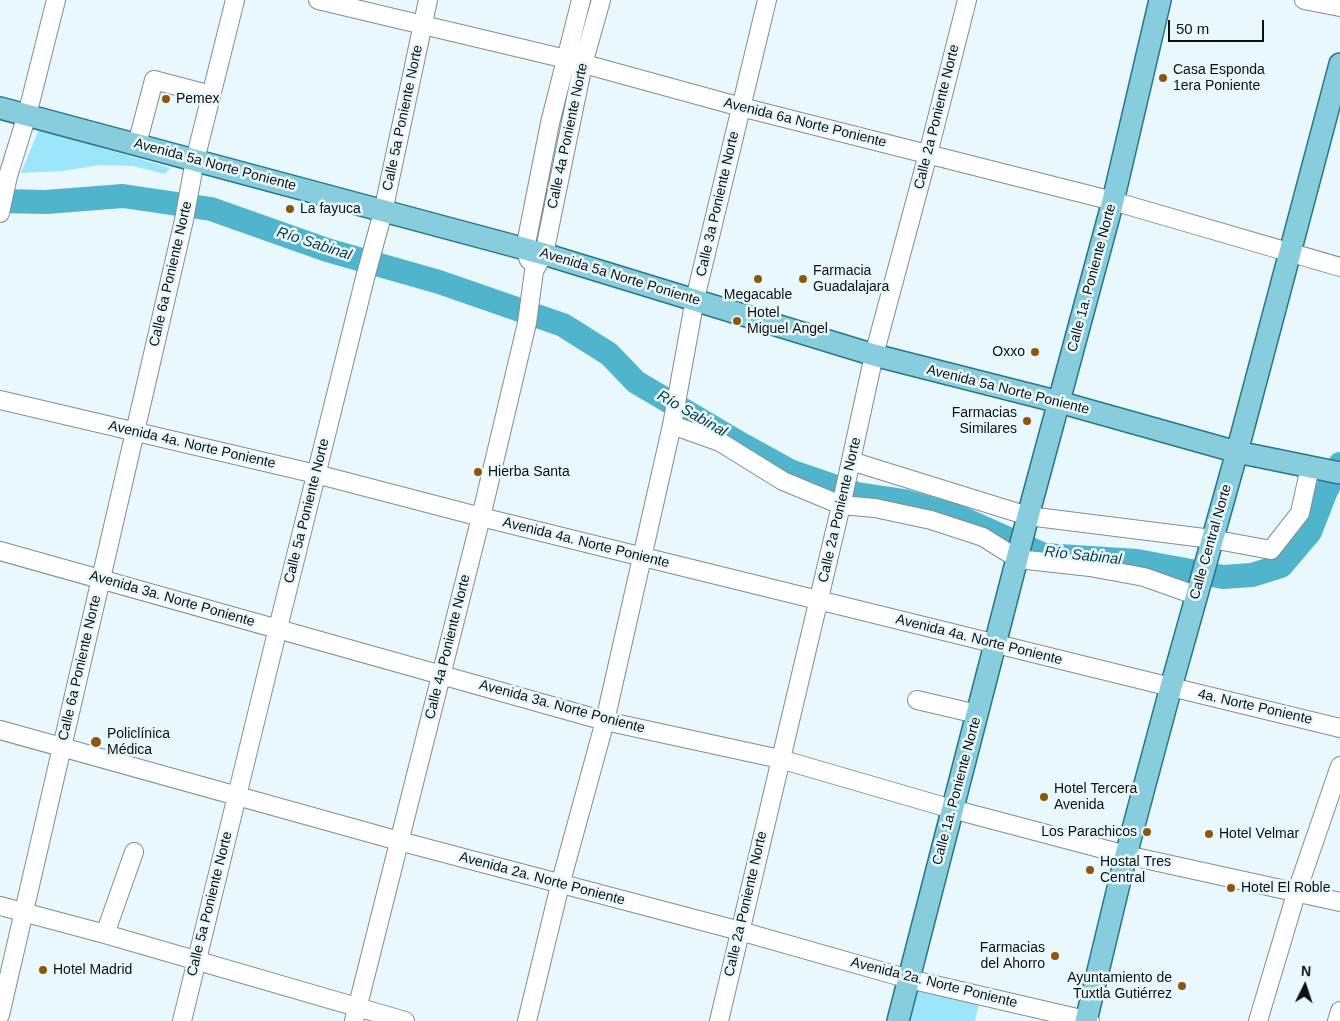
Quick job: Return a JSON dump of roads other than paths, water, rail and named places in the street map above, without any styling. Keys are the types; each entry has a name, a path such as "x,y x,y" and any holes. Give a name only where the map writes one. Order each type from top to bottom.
{"main road":[{"name":"Calle 1a. Poniente Norte","path":"898,1021 1027,518 1113,201 1160,0"},
{"name":"Calle Central Norte","path":"1088,1021 1126,855 1291,253 1340,64"},
{"name":"Avenida 5a Norte Poniente","path":"0,108 195,160 381,222 534,264 695,299 874,355 1059,402 1237,452 1340,473"}],"street":[{"path":"0,211 56,0"},
{"name":"Calle 6a Poniente Norte","path":"0,1015 184,220 195,160 236,0"},
{"name":"Avenida 6a Norte Poniente","path":"318,0 574,61 741,107 1113,201 1340,267"},
{"name":"Calle 5a Poniente Norte","path":"182,1021 316,474 365,278 381,222 428,0"},
{"name":"Calle 4a Poniente Norte","path":"574,61 581,0"},
{"name":"Calle 4a Poniente Norte","path":"355,1014 442,676 528,319 550,123 574,61 601,0"},
{"name":"Calle 3a Poniente Norte","path":"527,1021 560,885 605,721 673,421 695,299 767,0"},
{"name":"Calle 2a Poniente Norte","path":"719,1021 819,600 874,355 967,0"},
{"path":"1304,0 1340,7"},
{"path":"137,144 154,80 211,95"},
{"name":"Avenida 4a. Norte Poniente","path":"0,400 316,474 481,517 1171,687"},
{"path":"673,421 720,442 783,481 842,501 931,520 983,537 1018,558 1090,567 1198,589"},
{"path":"851,462 1027,518 1272,550 1300,513 1310,467"},
{"name":"Avenida 3a. Norte Poniente","path":"0,551 605,721 780,759 952,809 1126,855 1296,894 1340,902"},
{"name":"4a. Norte Poniente","path":"1171,687 1340,728"},
{"path":"917,700 977,714"},
{"name":"Avenida 2a. Norte Poniente","path":"0,730 560,885 740,931 909,979 1088,1021"},
{"path":"1258,1021 1296,894 1340,766"},
{"path":"105,934 134,852"},
{"path":"0,906 196,961 355,1014 405,1021"},
{"path":"1337,1021 1340,1010"}],"waterway":[{"name":"Río Sabinal","path":"0,201 46,202 123,196 211,209 327,250 439,282 563,325 609,354 636,382 790,471 857,494 904,501 957,516 1044,555 1137,561 1223,577 1252,575 1281,566 1310,532 1326,491 1340,464"}],"place":[{"name":"Casa Esponda 1era Poniente","path":"1163,78"},
{"name":"Pemex","path":"166,99"},
{"name":"La fayuca","path":"290,209"},
{"name":"Megacable","path":"758,279"},
{"name":"Farmacia Guadalajara","path":"803,279"},
{"name":"Hotel Miguel Angel","path":"737,321"},
{"name":"Oxxo","path":"1035,352"},
{"name":"Farmacias Similares","path":"1027,421"},
{"name":"Hierba Santa","path":"478,472"},
{"name":"Policlínica Médica","path":"96,742"},
{"name":"Hotel Tercera Avenida","path":"1044,797"},
{"name":"Los Parachicos","path":"1147,832"},
{"name":"Hotel Velmar","path":"1209,834"},
{"name":"Hostal Tres Central","path":"1090,870"},
{"name":"Hotel El Roble","path":"1231,888"},
{"name":"Farmacias del Ahorro","path":"1055,956"},
{"name":"Hotel Madrid","path":"43,970"},
{"name":"Ayuntamiento de Tuxtla Gutiérrez","path":"1182,986"}]}
